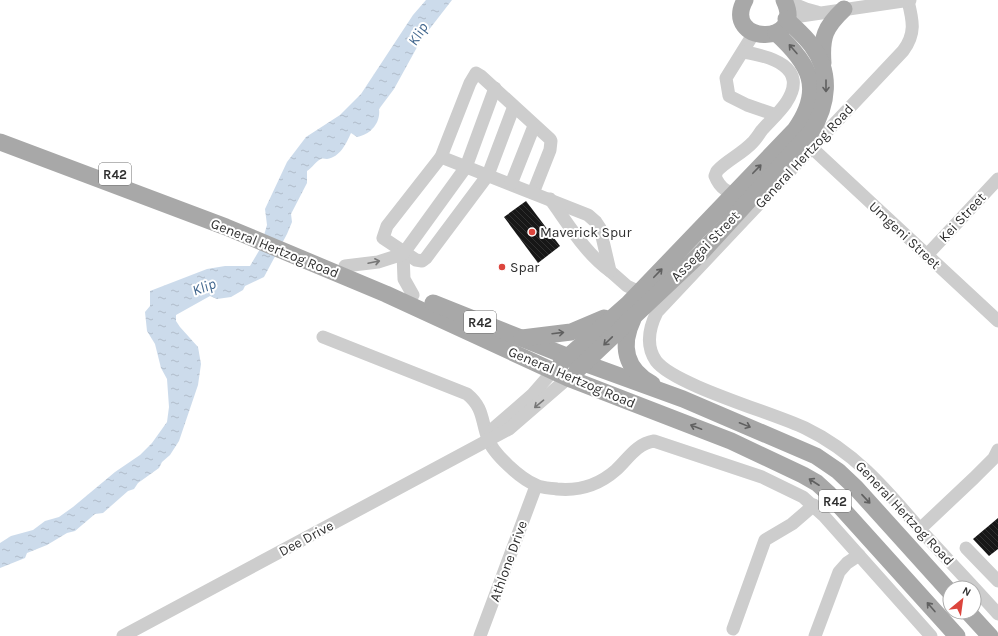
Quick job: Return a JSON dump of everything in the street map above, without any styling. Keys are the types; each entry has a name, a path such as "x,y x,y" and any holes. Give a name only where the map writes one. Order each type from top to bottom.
{"main road":[{"path":"741,3 744,23 754,34 762,36 776,33 782,28 787,19 787,6 784,0"},
{"path":"823,65 822,51 826,29 844,9"},
{"name":"Assegai Street","path":"646,295 702,252 816,124 821,113 826,89 823,65 812,45 787,19"},
{"name":"Assegai Street","path":"561,375 584,363 627,314 646,295 734,194 795,130 806,111 810,98 811,82 805,65 793,48 776,33"},
{"name":"General Hertzog Road","path":"0,132 72,157 308,256 561,375 731,441 787,466 816,483 866,533 957,636"},
{"name":"General Hertzog Road","path":"0,142 228,223"},
{"name":"General Hertzog Road","path":"308,256 345,266 519,338 670,395 792,444 824,461 856,488 942,583"},
{"path":"519,338 571,332 627,314 625,348 627,358 632,366 649,383 670,395"},
{"name":"Assegai Street","path":"561,375 567,356 627,314"},
{"path":"975,620 990,636"}],"street":[{"path":"784,0 806,9 827,13"},
{"path":"787,19 844,9 909,1"},
{"name":"General Hertzog Road","path":"909,1 914,28 908,44 657,312 651,324 648,338 650,349 656,361 666,371 696,386 786,419 815,432 838,446 872,474 967,580"},
{"path":"754,34 726,78 729,96 747,105 776,115"},
{"path":"743,52 782,62 789,70 793,78 792,90 789,98 776,115 753,142 717,171 715,176 718,183 724,190 734,194 754,195"},
{"path":"514,106 488,175 426,258 419,261 403,253 383,238 384,230 441,157 473,76 476,73 480,74 514,106 534,126 550,139 551,144 533,193"},
{"path":"345,266 378,262 403,253 466,167 495,88"},
{"path":"511,184 534,126"},
{"name":"Umgeni Street","path":"812,148 926,256 998,321"},
{"path":"441,157 588,215 600,228 610,271"},
{"name":"Kei Street","path":"926,256 998,179"},
{"path":"550,199 596,261 646,295"},
{"path":"403,253 404,279 413,295"},
{"path":"323,337 466,394 475,401 482,413 488,440 496,452 515,471 536,486 571,490 586,487 615,471 641,445 654,441 762,477 798,493 814,505 931,636"},
{"name":"Dee Drive","path":"124,636 488,440 494,428 532,395 561,375"},
{"path":"920,529 994,458 998,450"},
{"name":"Athlone Drive","path":"480,636 536,486"},
{"path":"733,629 765,540 792,524 814,505"},
{"path":"966,548 996,575 982,584"},
{"path":"816,636 839,572 847,563 860,555"},
{"name":"General Hertzog Road","path":"982,597 998,614"}],"water":[{"name":"Klip","path":"426,0 452,0 421,40 394,89 379,109 378,119 374,128 362,136 357,137 351,133 345,146 336,156 319,160 307,171 307,183 291,214 292,222 264,277 245,286 243,290 231,297 217,299 210,296 176,315 176,321 180,327 198,347 201,364 198,385 179,441 170,455 162,462 159,468 138,483 134,489 128,491 103,513 95,514 75,531 67,533 47,545 27,553 25,558 0,568 0,543 11,536 33,530 45,521 59,517 115,472 140,455 152,443 167,422 169,407 167,379 161,368 155,344 147,331 145,312 150,306 150,291 207,269 225,266 250,266 260,249 267,225 265,209 287,162 306,137 340,115 361,94 413,15"}],"building":[{"name":"Maverick Spur","path":"526,201 560,246 538,263 504,217"},
{"path":"998,518 998,549 989,556 973,539"}],"place":[{"name":"Maverick Spur","path":"532,232"},
{"name":"Spar","path":"502,267"}]}
